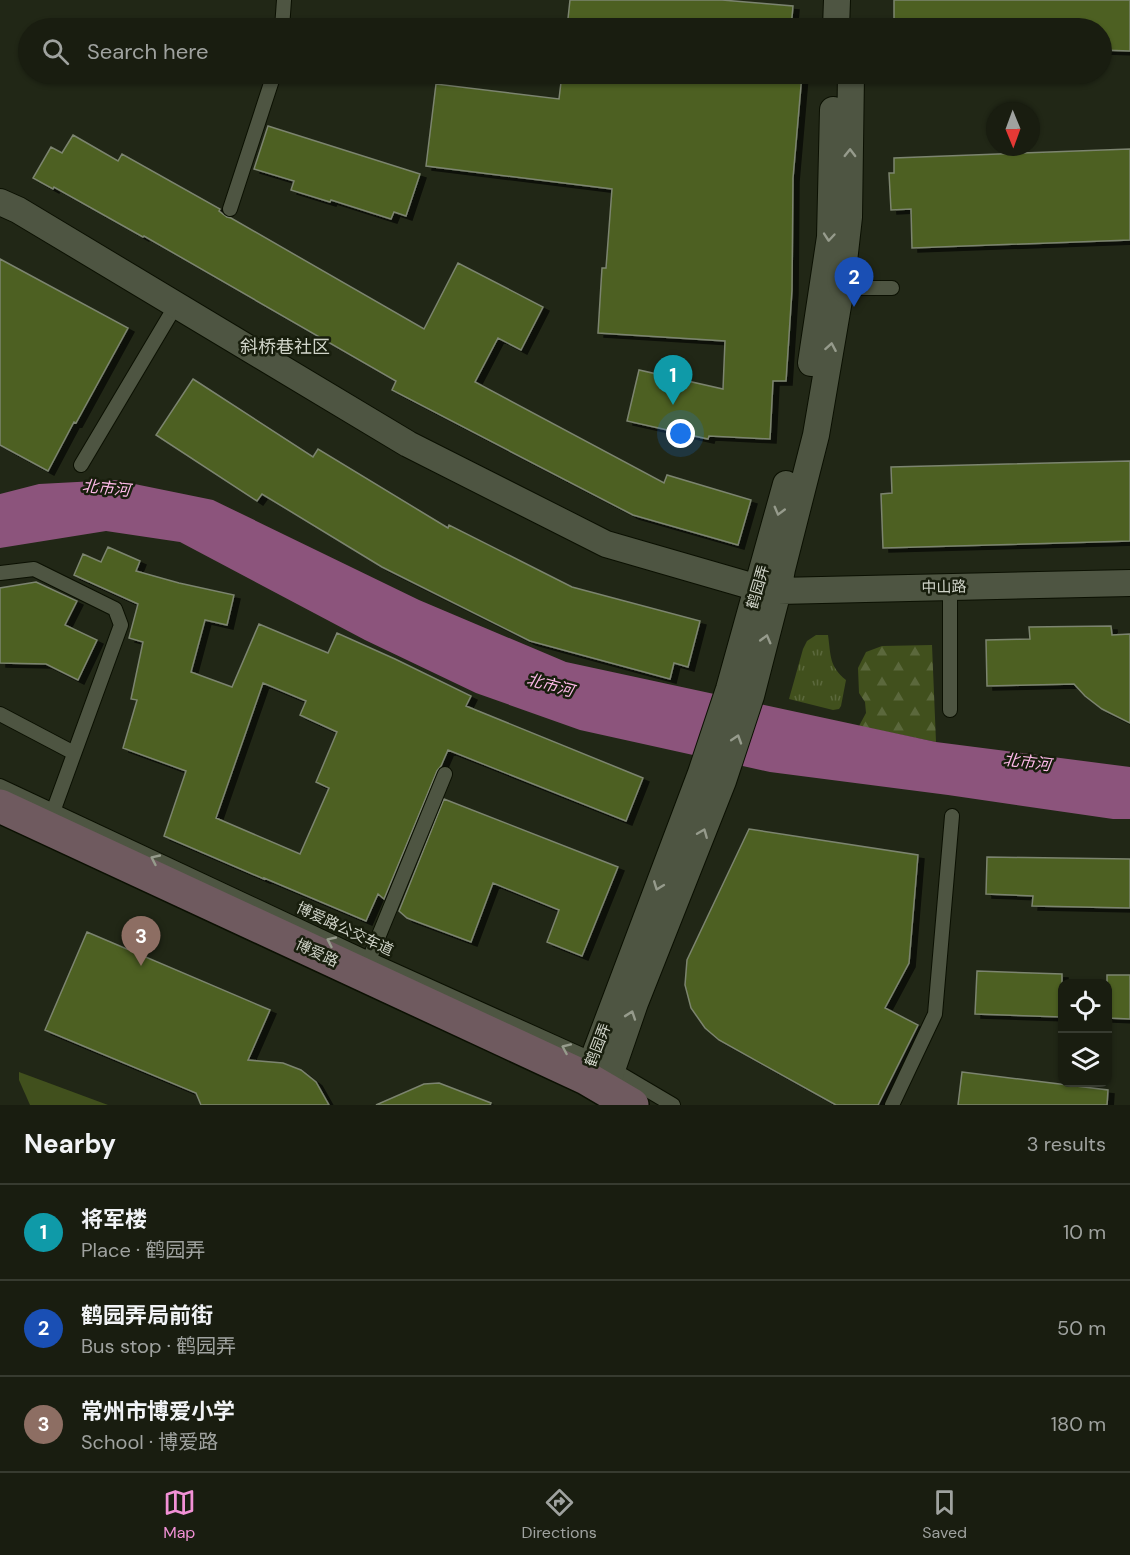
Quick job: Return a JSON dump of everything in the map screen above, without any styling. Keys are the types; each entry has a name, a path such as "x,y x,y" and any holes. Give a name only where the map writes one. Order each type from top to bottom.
{"main road":[{"name":"博爱路","path":"0,806 50,819 366,967 601,1088"}],"street":[{"path":"836,18 837,0"},
{"path":"852,0 852,18"},
{"name":"鹤园弄","path":"601,1088 712,777 740,692 768,589 800,434 830,237 834,84"},
{"name":"鹤园弄","path":"768,589 782,569 816,435 841,288 849,217 851,84"},
{"name":"中山路","path":"0,202 18,210 408,444 606,544 768,589 1130,583"}],"lane":[{"path":"283,18 284,0"},
{"path":"230,209 271,84"},
{"path":"841,288 892,288"},
{"path":"81,465 176,305"},
{"path":"0,573 34,569 115,609 121,625 50,819 0,786"},
{"path":"950,586 950,710"},
{"path":"0,714 74,753"},
{"path":"366,967 445,774"},
{"path":"892,1105 935,1014 951,816"},
{"path":"601,1088 673,1105"}],"green space":[{"path":"816,635 828,635 836,670 846,680 839,709 833,710 789,699 803,649 807,641"},
{"path":"932,645 936,742 859,726 866,713 865,702 859,693 858,668 866,652 882,646"},
{"path":"19,1072 108,1105 30,1105 19,1080"}],"water":[{"name":"北市河","path":"115,480 213,500 419,600 566,662 936,742 1130,767 1130,819 1113,819 770,772 580,730 476,693 365,640 180,542 106,531 0,548 0,494 39,484"}],"building":[{"path":"570,0 722,0 793,6 792,18 568,18"},
{"path":"894,0 1130,0 1130,51 1112,50 1112,18 894,18"},
{"path":"436,84 559,99 561,84 801,84 793,178 792,290 786,381 773,381 770,439 709,436 708,439 627,421 639,370 723,389 725,341 598,333 602,268 606,268 612,189 426,166"},
{"path":"268,126 420,174 406,216 394,212 391,219 291,190 294,181 254,169"},
{"path":"73,135 118,161 122,154 220,209 219,211 227,217 424,329 458,263 543,307 521,350 498,338 475,382 664,483 667,475 751,500 738,545 633,515 392,390 396,381 144,236 33,178 51,147 62,153"},
{"path":"1130,149 1130,240 912,248 911,209 891,210 889,173 894,173 894,158 986,154 1040,156 1040,152"},
{"path":"0,259 128,328 48,471 0,445"},
{"path":"193,379 313,457 318,449 448,528 449,525 572,587 700,621 688,667 674,663 670,679 530,641 382,567 262,494 257,501 156,435"},
{"path":"1130,461 1130,541 883,548 881,494 892,493 891,467"},
{"path":"108,547 140,561 136,571 234,595 227,625 205,620 191,672 232,687 259,624 328,653 337,633 471,696 466,706 643,778 626,821 448,750 437,771 384,899 378,894 366,921 164,836 186,771 123,748 137,700 131,699 143,642 129,638 138,604 74,575 83,554 101,562","holes":["263,683 306,701 300,715 337,732 316,782 329,788 300,854 216,818"]},
{"path":"36,582 77,601 65,625 97,640 78,680 46,664 0,663 0,588"},
{"path":"1111,626 1112,635 1130,634 1130,723 1102,709 1074,684 987,686 986,640 1030,639 1029,627"},
{"path":"444,799 618,867 582,956 547,942 559,910 493,883 471,942 407,918 399,911"},
{"path":"749,829 918,855 909,963 885,1008 918,1025 878,1105 836,1105 719,1040 705,1028 691,1008 685,985 687,960"},
{"path":"987,857 1130,859 1130,908 1032,906 1033,896 986,894"},
{"path":"87,932 270,1010 248,1060 283,1063 301,1070 316,1082 329,1105 201,1105 196,1093 45,1030"},
{"path":"977,971 1062,974 1062,979 1058,979 1058,1017 975,1014"},
{"path":"1107,975 1130,975 1130,1019 1112,1018 1112,979 1107,979"},
{"path":"962,1072 1058,1084 1058,1087 1108,1090 1107,1105 958,1105"},
{"path":"439,1083 491,1103 490,1105 376,1105 424,1084"}],"place":[{"name":"鹤园弄局前街","path":"854,307"},
{"name":"将军楼","path":"673,405"},
{"name":"常州市博爱小学","path":"141,966"}],"district":[{"name":"斜桥巷社区","path":"285,347"}]}
